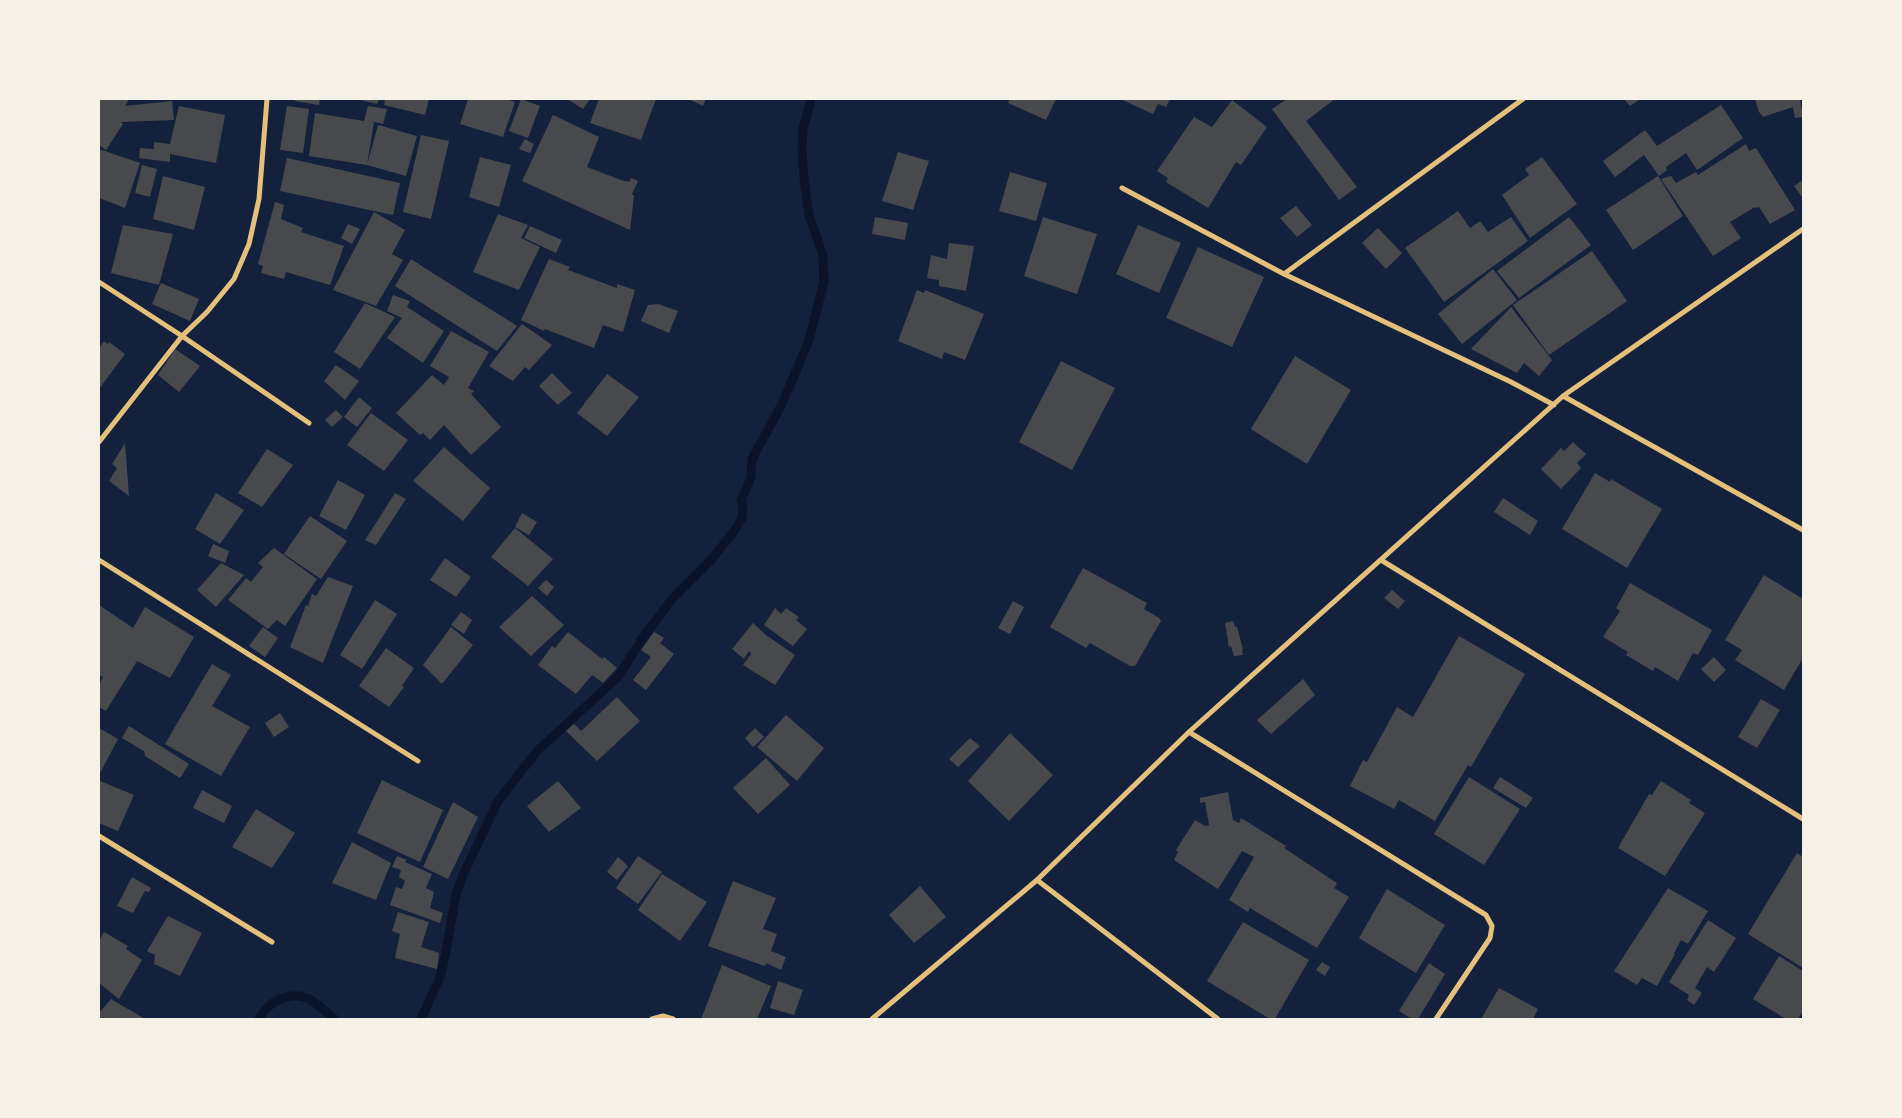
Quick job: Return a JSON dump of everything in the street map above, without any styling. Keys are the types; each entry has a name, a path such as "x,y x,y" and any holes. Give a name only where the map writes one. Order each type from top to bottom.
{"street":[{"path":"99,442 182,336 207,312 234,279 249,244 259,199 267,99"},
{"path":"1284,274 1523,99"},
{"path":"1122,188 1284,274 1511,382 1554,405"},
{"path":"872,1019 1037,880 1189,732 1564,396 1803,230"},
{"path":"99,282 309,423"},
{"path":"1564,396 1803,530"},
{"path":"99,560 418,761"},
{"path":"1381,560 1803,820"},
{"path":"1189,732 1486,915 1492,926 1490,938 1436,1019"},
{"path":"99,836 272,942"},
{"path":"1037,880 1218,1019"},
{"path":"652,1019 663,1016 673,1019"}],"building":[{"path":"99,99 129,99 125,106 172,101 174,120 121,122 123,124 106,150 99,145"},
{"path":"295,99 320,99 319,105 295,101"},
{"path":"356,99 379,99 377,104"},
{"path":"385,99 429,99 425,115 384,105"},
{"path":"468,99 506,99 515,102 503,137 460,124"},
{"path":"521,99 540,106 528,138 509,131"},
{"path":"567,99 590,99 583,109"},
{"path":"599,99 656,99 641,140 590,123"},
{"path":"688,99 706,99 703,106"},
{"path":"1010,99 1056,99 1046,120 1008,103"},
{"path":"1120,99 1170,99 1166,107 1158,104 1153,114"},
{"path":"1287,99 1335,99 1306,121 1357,187 1339,200 1272,109"},
{"path":"1624,99 1640,99 1630,106"},
{"path":"1755,99 1800,99 1803,117 1795,118 1793,107 1763,117 1759,112"},
{"path":"1232,100 1267,127 1241,165 1236,162 1208,208 1166,182 1168,178 1157,171 1194,117 1212,127"},
{"path":"1721,105 1743,138 1697,170 1686,153 1666,167 1667,170 1659,176 1644,155 1615,177 1603,161 1645,130 1657,146"},
{"path":"179,106 225,115 216,163 170,154 170,162 139,158 140,148 154,149 154,142 170,144"},
{"path":"287,106 309,109 303,153 280,150"},
{"path":"368,106 387,109 383,124 374,122 367,165 309,156 315,113 370,122 364,121"},
{"path":"553,115 599,137 587,167 621,180 629,182 631,178 638,181 632,194 634,196 630,230 522,181"},
{"path":"378,125 417,136 406,176 367,165"},
{"path":"421,135 449,141 431,219 403,212"},
{"path":"525,139 534,144 530,153 519,149"},
{"path":"1746,144 1749,151 1756,148 1795,210 1770,224 1759,207 1755,207 1730,222 1741,238 1713,256 1661,179 1671,176 1676,183 1696,172 1698,175"},
{"path":"99,149 140,163 125,208 99,198"},
{"path":"898,152 929,161 913,210 882,201"},
{"path":"480,157 511,165 499,207 469,197"},
{"path":"1542,157 1577,204 1530,238 1502,195 1529,175 1525,169"},
{"path":"287,158 400,183 393,215 280,191"},
{"path":"142,165 157,169 150,197 135,193"},
{"path":"1010,172 1047,183 1036,221 999,211"},
{"path":"163,176 205,187 194,230 153,219"},
{"path":"1658,176 1683,216 1633,250 1606,210"},
{"path":"1803,180 1803,197 1802,197 1794,186"},
{"path":"275,202 284,205 281,219 303,228 301,232 344,246 330,285 286,272 284,279 261,273 263,266 258,264"},
{"path":"1296,206 1312,225 1297,237 1280,218"},
{"path":"1458,211 1470,228 1480,221 1488,232 1511,217 1528,241 1444,302 1405,248"},
{"path":"374,212 405,230 392,254 403,260 376,306 333,290"},
{"path":"498,214 528,225 521,238 540,247 519,290 473,272"},
{"path":"875,217 908,223 905,240 872,234"},
{"path":"1043,217 1097,234 1077,294 1024,276"},
{"path":"1569,217 1591,245 1519,298 1497,271"},
{"path":"348,224 360,229 352,244 341,238"},
{"path":"123,225 173,234 159,285 111,273"},
{"path":"1138,225 1181,243 1159,293 1116,274"},
{"path":"530,226 562,240 556,253 524,238"},
{"path":"1378,228 1402,253 1386,269 1362,243"},
{"path":"949,243 974,246 966,291 939,286 939,280 927,278 931,255 947,259"},
{"path":"1198,247 1264,277 1232,347 1166,318"},
{"path":"1592,251 1627,301 1549,355 1513,305"},
{"path":"411,259 517,326 497,351 395,286"},
{"path":"549,259 570,267 568,270 617,288 617,284 635,290 623,332 603,325 594,348 545,329 544,331 521,320"},
{"path":"1493,269 1517,300 1462,344 1438,314"},
{"path":"161,283 199,299 190,321 152,304"},
{"path":"917,290 924,293 925,290 984,314 965,360 944,352 942,359 898,341"},
{"path":"393,295 410,301 407,307 444,331 423,363 387,338 402,318 387,311"},
{"path":"365,303 395,317 360,369 334,352"},
{"path":"658,304 678,311 669,333 641,321 648,305"},
{"path":"1511,307 1552,360 1539,376 1524,363 1517,373 1471,349"},
{"path":"522,324 552,345 529,370 525,367 513,381 489,366"},
{"path":"451,331 489,352 468,388 474,391 471,394 501,427 471,455 444,425 430,440 423,433 420,435 396,413 432,375 444,385 449,377 430,366"},
{"path":"104,341 108,344 109,342 125,354 99,389 99,348"},
{"path":"175,349 200,366 179,392 158,375"},
{"path":"1295,356 1351,390 1307,464 1251,429"},
{"path":"1061,361 1115,388 1072,470 1019,442"},
{"path":"336,365 359,381 345,400 324,381"},
{"path":"552,373 572,393 558,405 539,386"},
{"path":"607,374 639,397 607,436 577,413"},
{"path":"359,397 372,408 357,427 344,417"},
{"path":"336,410 343,417 332,427 325,420"},
{"path":"371,413 408,440 384,471 347,445"},
{"path":"1573,442 1586,454 1577,463 1581,468 1561,489 1541,469 1561,448 1564,451"},
{"path":"125,443 129,496 109,481 117,468 112,464"},
{"path":"444,447 490,488 463,521 413,481"},
{"path":"267,449 293,465 262,507 238,493"},
{"path":"1595,473 1610,482 1611,479 1662,509 1627,568 1562,529"},
{"path":"338,480 365,495 346,530 319,516"},
{"path":"216,493 244,510 220,544 195,529"},
{"path":"395,493 406,499 376,545 365,540"},
{"path":"1503,498 1538,521 1530,535 1494,512"},
{"path":"522,513 537,522 529,535 515,527"},
{"path":"310,516 347,541 321,579 284,554"},
{"path":"515,528 553,559 528,586 491,557"},
{"path":"213,544 229,551 225,563 208,556"},
{"path":"274,548 317,579 285,626 277,620 268,629 228,600 246,578 251,582 263,567 258,563"},
{"path":"445,558 471,577 456,597 430,580"},
{"path":"221,563 244,575 216,607 197,590"},
{"path":"1083,568 1147,603 1144,609 1161,621 1135,666 1130,666 1090,643 1086,648 1050,627"},
{"path":"1764,575 1803,599 1803,658 1784,690 1735,660 1742,650 1725,640"},
{"path":"328,577 353,586 323,663 290,647 306,605 308,606 312,594 316,596"},
{"path":"546,580 554,587 547,596 538,588"},
{"path":"1630,583 1712,630 1698,655 1693,653 1678,681 1655,667 1653,671 1626,655 1628,652 1603,637 1620,611 1616,608"},
{"path":"1392,590 1405,601 1398,609 1384,598"},
{"path":"532,596 564,625 531,656 499,627"},
{"path":"375,600 397,614 362,669 340,655"},
{"path":"1013,601 1024,607 1010,634 998,628"},
{"path":"99,605 133,628 145,607 194,637 170,678 137,661 106,711 99,707 99,685 103,677 99,675"},
{"path":"775,608 781,614 786,608 799,617 796,620 807,629 793,646 764,625"},
{"path":"461,612 472,620 464,634 451,625"},
{"path":"1233,621 1235,627 1237,627 1243,655 1234,656 1231,646 1229,647 1225,623"},
{"path":"753,623 766,635 795,655 775,685 743,665 751,654 749,651 744,659 732,649"},
{"path":"263,627 278,638 265,657 249,646"},
{"path":"451,627 473,645 442,684 423,665"},
{"path":"568,632 602,659 604,657 617,668 603,683 592,675 576,694 538,665 552,646 555,648"},
{"path":"654,632 664,638 660,643 674,654 646,690 633,680 651,657 641,650"},
{"path":"1459,636 1525,674 1471,767 1468,765 1435,821 1399,800 1394,809 1350,786 1363,760 1367,762 1397,707 1413,717"},
{"path":"386,648 414,668 402,686 404,687 389,707 359,686"},
{"path":"1714,657 1726,670 1714,682 1701,669"},
{"path":"212,664 231,675 212,706 250,727 221,776 165,744"},
{"path":"1303,679 1315,695 1271,734 1257,720"},
{"path":"617,697 640,721 597,761 566,731 574,724 581,731"},
{"path":"1761,699 1780,710 1757,748 1738,737"},
{"path":"280,713 289,727 274,737 265,723"},
{"path":"786,715 824,748 797,781 757,747"},
{"path":"129,726 189,764 180,778 145,756 144,751 122,738"},
{"path":"99,728 118,739 99,775"},
{"path":"755,728 764,737 753,747 745,738"},
{"path":"1010,733 1053,775 1009,821 968,781"},
{"path":"970,738 980,746 958,767 949,759"},
{"path":"766,758 790,785 758,814 733,788"},
{"path":"1469,777 1520,809 1484,865 1434,834"},
{"path":"1500,777 1533,798 1526,808 1493,788"},
{"path":"382,780 443,810 420,862 357,833"},
{"path":"100,781 134,795 118,831 99,823"},
{"path":"558,781 581,808 549,832 527,806"},
{"path":"1661,781 1691,800 1689,803 1705,813 1665,876 1618,848 1649,794 1652,795"},
{"path":"202,790 232,806 224,823 193,808"},
{"path":"1228,792 1233,820 1239,823 1241,818 1286,846 1284,848 1337,883 1334,888 1349,897 1317,948 1250,908 1248,912 1229,900 1254,857 1242,851 1218,889 1174,860 1178,852 1176,850 1195,820 1205,826 1209,825 1205,802 1200,803 1200,798"},
{"path":"453,802 478,817 448,879 423,867"},
{"path":"256,809 295,833 272,868 232,847"},
{"path":"352,842 391,863 376,900 332,883"},
{"path":"1797,853 1803,857 1803,968 1748,934"},
{"path":"397,856 407,860 405,862 432,874 426,888 434,892 430,908 443,913 440,923 390,905 396,887 402,889 405,881 399,877 401,870 392,867"},
{"path":"638,856 662,872 638,904 616,888"},
{"path":"618,857 628,866 617,880 607,872"},
{"path":"662,874 707,902 680,941 638,910"},
{"path":"132,877 151,888 149,892 145,891 133,913 117,906"},
{"path":"733,881 776,898 763,929 777,934 771,951 786,957 781,970 766,963 765,966 708,946"},
{"path":"920,886 946,917 914,943 889,915"},
{"path":"1668,888 1708,911 1688,944 1681,940 1657,986 1642,978 1637,985 1614,971"},
{"path":"1387,889 1445,925 1416,973 1359,938"},
{"path":"398,912 429,922 421,947 439,953 437,969 395,958 400,934 392,931"},
{"path":"168,916 202,933 180,976 154,964 155,955 147,951"},
{"path":"1708,920 1736,938 1714,972 1707,967 1695,988 1702,993 1694,1005 1687,1000 1689,995 1669,982"},
{"path":"1243,922 1309,960 1275,1019 1270,1019 1207,981"},
{"path":"104,932 128,946 126,949 142,960 119,999 99,983 99,941"},
{"path":"1779,956 1803,971 1803,1011 1798,1019 1786,1019 1753,999"},
{"path":"1322,962 1330,967 1325,976 1316,970"},
{"path":"1429,963 1445,974 1418,1019 1412,1019 1399,1011"},
{"path":"722,965 771,986 757,1019 701,1019"},
{"path":"778,981 803,990 794,1015 770,1008"},
{"path":"1499,988 1538,1009 1533,1019 1481,1019"},
{"path":"111,999 145,1019 102,1019 99,1017 99,1013"}],"waterway":[{"path":"421,1019 440,977 456,894 498,801 538,750 618,677 644,636 673,598 713,558 742,518 743,508 741,500 751,478 752,459 782,404 809,340 824,282 823,256 809,215 802,151 803,129 811,99"},
{"path":"259,1019 268,1007 280,999 295,996 309,999 335,1019"}]}
